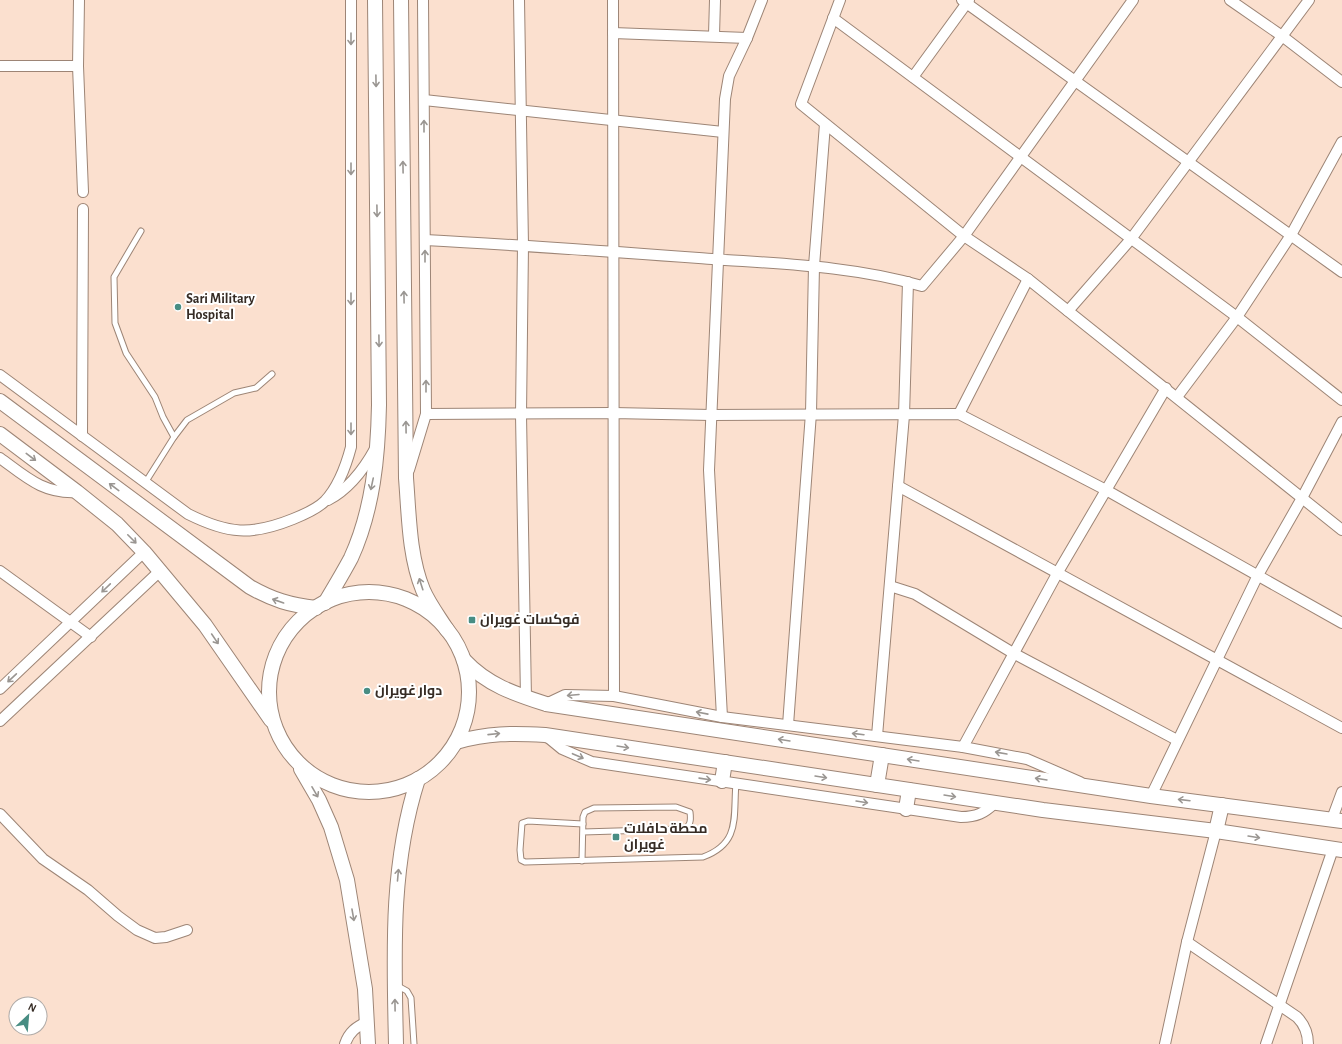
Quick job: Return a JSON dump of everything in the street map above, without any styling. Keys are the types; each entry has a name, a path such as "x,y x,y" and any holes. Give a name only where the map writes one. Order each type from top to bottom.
{"main road":[{"path":"321,606 351,556 362,525 375,472 378,442 379,405 375,0"},
{"path":"295,758 310,772 327,782 353,791 380,792 400,787 418,779 444,759 456,742 464,722 469,702 468,681 464,660 457,645 424,591 418,575 409,514 406,478 401,0"},
{"path":"0,401 250,587 269,598 284,603 321,606"},
{"path":"0,434 117,524 162,570 205,625 295,758 319,800 341,855 360,956 368,1044"},
{"path":"279,734 274,722 270,696 272,670 281,646 296,625 321,606 348,595 366,593 385,594 419,606 439,621 447,630"},
{"path":"464,660 474,672 487,681 526,698 546,704 1151,796 1337,820"},
{"path":"456,742 480,736 502,733 545,735 996,803 1216,831 1337,849"},
{"path":"877,785 882,755"},
{"path":"725,762 729,782"},
{"path":"396,1044 396,911 399,863 406,820 418,779"},
{"path":"906,809 909,790"},
{"path":"1216,831 1222,805"}],"street":[{"path":"79,0 78,66 83,192"},
{"path":"324,502 339,480 351,447 351,0"},
{"path":"406,478 426,414 423,0"},
{"path":"519,0 523,245 521,415 526,698"},
{"path":"613,0 614,696"},
{"path":"714,35 715,0"},
{"path":"722,717 709,470 723,132 725,99 729,76 747,38 762,0"},
{"path":"840,0 801,104 964,236 1028,279 1342,530"},
{"path":"425,240 523,245 814,266 887,276 922,286 964,236 1133,0"},
{"path":"1230,0 1282,36 1342,82"},
{"path":"1068,311 1131,239 1309,0"},
{"path":"913,77 966,1 1342,272"},
{"path":"833,18 1237,317 1342,400"},
{"path":"613,33 714,35 747,38"},
{"path":"0,66 78,66"},
{"path":"424,100 723,132"},
{"path":"788,725 811,413 814,266 825,124"},
{"path":"1177,397 1237,317 1291,235 1342,142"},
{"path":"82,436 83,209"},
{"path":"959,414 1028,279"},
{"path":"877,736 904,415 908,282"},
{"path":"0,375 188,514 206,523 226,529 260,530 277,526 302,516 337,495 358,476 367,464 378,442"},
{"path":"963,747 1058,572 1166,388"},
{"path":"426,414 959,414 1106,490 1342,623"},
{"path":"1151,796 1258,575 1302,498 1342,422"},
{"path":"0,458 42,486 62,493 77,492"},
{"path":"898,486 1342,728"},
{"path":"0,689 144,552"},
{"path":"0,721 162,570"},
{"path":"0,571 91,637"},
{"path":"890,586 915,594 1013,653 1177,740"},
{"path":"546,704 566,695 614,696 722,717 963,747 1027,759 1090,786"},
{"path":"545,735 562,749 592,762 906,809 972,817 983,814 996,803"},
{"path":"1337,820 1342,792"},
{"path":"0,814 42,859 88,890 137,930 155,938 166,938 187,930"},
{"path":"1168,1043 1187,942 1216,831"},
{"path":"1266,1044 1337,849"},
{"path":"1187,942 1297,1017 1305,1026 1308,1044"},
{"path":"345,1044 349,1034 367,1022"}],"lane":[{"path":"141,231 114,277 115,323 126,353 155,397 163,417 174,437"},
{"path":"145,483 174,437 187,420 234,393 256,388 272,374"},
{"path":"583,824 525,822 520,827 521,860 525,862 698,858 711,854 724,846 731,835 729,782"},
{"path":"582,861 583,824 585,812 594,808 676,807 690,812 691,816 689,826 682,829 583,832"},
{"path":"395,984 407,991 411,998 414,1044"}],"place":[{"name":"Sari Military Hospital","path":"178,307"},
{"name":"فوكسات غويران","path":"472,620"},
{"name":"دوار غويران","path":"367,691"},
{"name":"محطة حافلات غويران","path":"616,837"}]}
